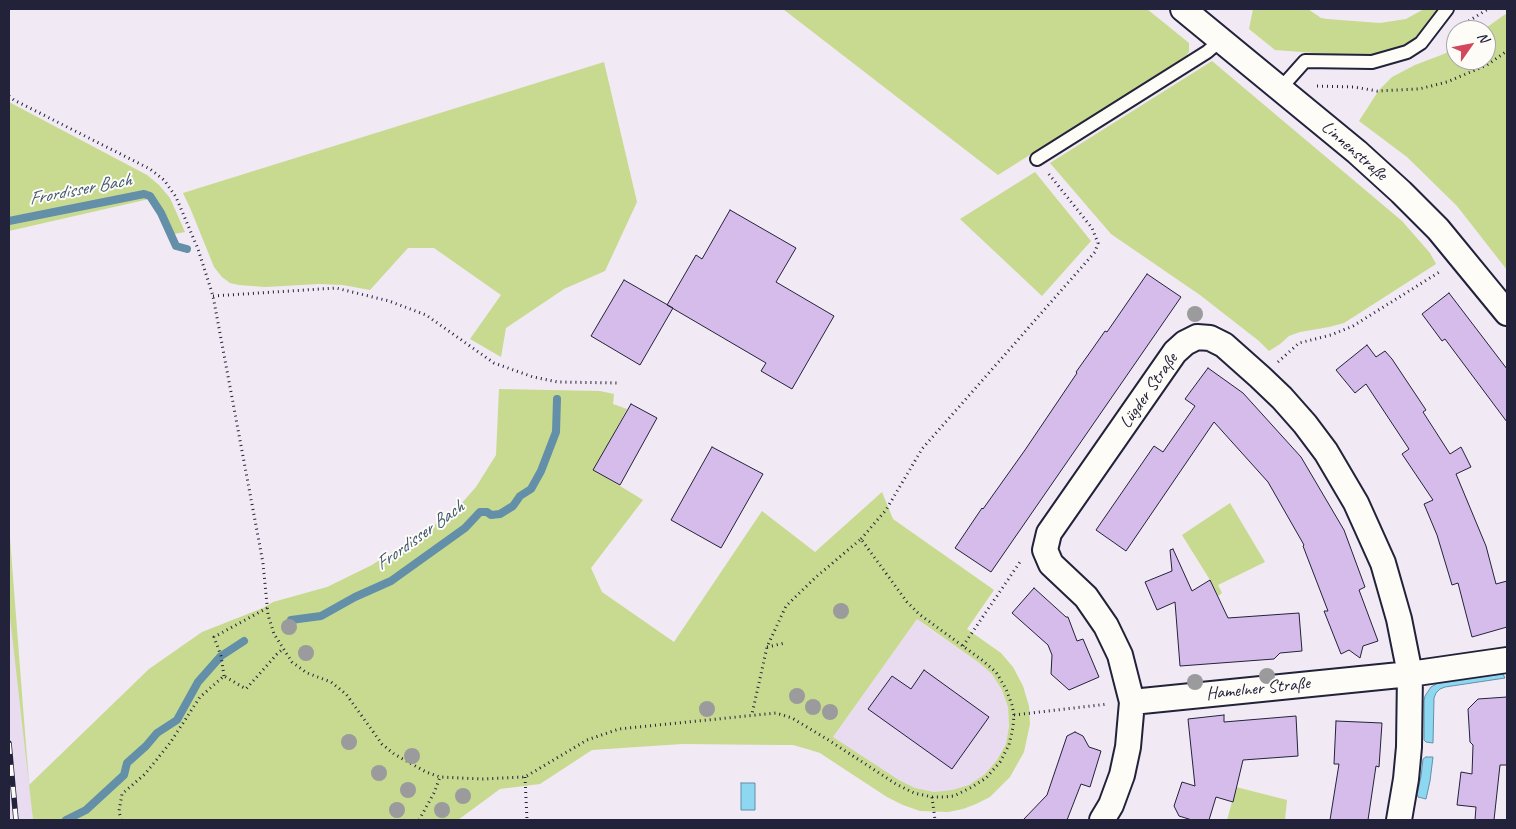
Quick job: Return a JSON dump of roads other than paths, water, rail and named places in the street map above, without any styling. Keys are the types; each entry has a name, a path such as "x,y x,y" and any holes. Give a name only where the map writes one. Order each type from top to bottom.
{"street":[{"name":"Linnenstraße","path":"1183,9 1357,152 1401,192 1438,229 1507,312"},
{"name":"Lügder Straße","path":"1132,702 1120,655 1106,626 1086,598 1052,564 1045,550 1049,533 1175,352 1185,343 1197,337 1210,338 1224,345 1260,377 1305,424 1326,452 1356,503 1380,556 1399,619 1410,674 1409,747 1399,820"},
{"name":"Hamelner Straße","path":"1132,702 1410,674 1507,660"},
{"path":"1102,820 1111,805 1122,775 1128,747 1132,702"}],"lane":[{"path":"1280,89 1305,61 1372,62 1408,52 1420,43 1447,9"},
{"path":"1037,159 1207,52 1221,40"}],"water":[{"path":"1501,670 1505,678 1440,689 1434,698 1433,743 1424,740 1424,701 1431,687 1441,681"},
{"path":"1433,757 1426,799 1417,795 1423,759"},
{"path":"741,783 755,783 755,810 741,810"}],"waterway":[{"name":"Frordisser Bach","path":"9,221 144,194 150,196 161,213 176,246 187,249"},
{"name":"Frordisser Bach","path":"291,620 321,616 355,597 391,581 465,528 480,512 487,512 491,515 500,514 513,506 520,496 531,489 541,471 556,432 557,399"},
{"name":"Frordisser Bach","path":"66,820 86,810 124,775 127,763 157,733 177,720 198,682 221,656 244,641"}],"railway":[{"path":"9,743 16,820"}]}
